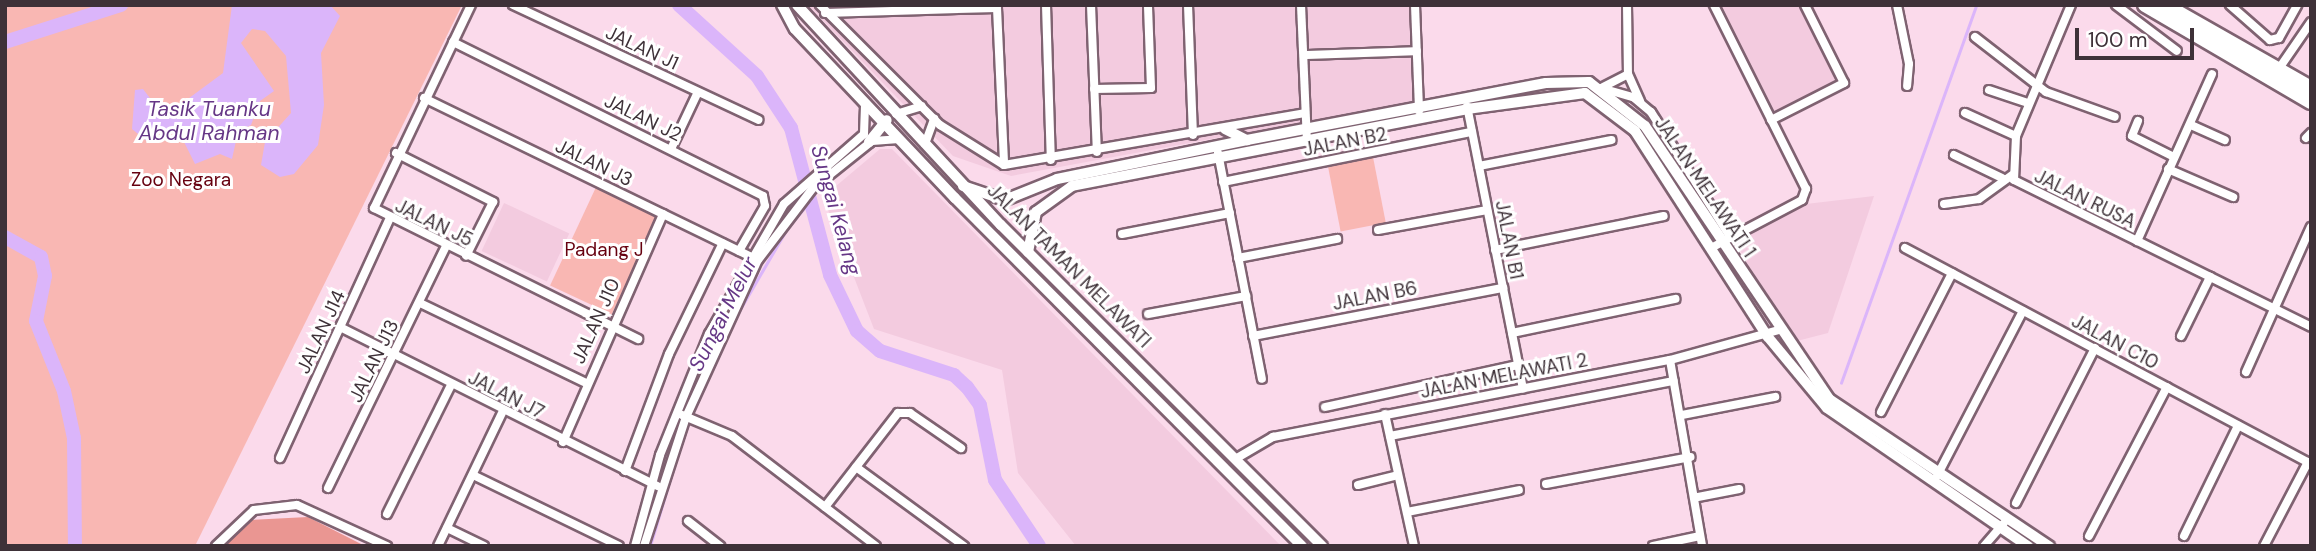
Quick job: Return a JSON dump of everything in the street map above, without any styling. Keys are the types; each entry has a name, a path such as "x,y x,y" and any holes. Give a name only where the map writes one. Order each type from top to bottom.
{"highway":[{"path":"2145,5 2311,102"},
{"path":"2165,5 2311,88"}],"street":[{"name":"JALAN J5","path":"471,5 396,153 374,208 466,256 638,339"},
{"name":"JALAN J1","path":"513,5 758,120"},
{"name":"JALAN TAMAN MELAWATI","path":"782,5 795,29 886,124 1302,546"},
{"name":"JALAN TAMAN MELAWATI","path":"797,5 963,186 1322,546"},
{"path":"1046,5 1051,160"},
{"path":"1091,5 1097,152"},
{"path":"1094,89 1151,88 1148,5"},
{"path":"1188,5 1193,135"},
{"path":"1301,5 1307,142"},
{"path":"1415,5 1419,119"},
{"path":"1627,5 1628,74 1640,101 1683,160 1726,240"},
{"path":"1711,248 1805,194 1714,5"},
{"path":"1771,120 1844,83 1805,5"},
{"path":"1897,5 1909,64 1907,86"},
{"name":"JALAN RUSA","path":"2071,5 2015,135 2012,175 2032,193 2137,241 2311,327"},
{"path":"2116,5 2177,51"},
{"path":"2230,5 2270,40 2279,38 2297,5"},
{"path":"823,9 997,8 1004,165"},
{"path":"823,9 934,119 1004,165 1051,160 1305,113"},
{"path":"2278,70 2311,22"},
{"path":"1975,37 2037,83 2115,117"},
{"name":"JALAN J2","path":"453,43 763,196 765,206 739,251"},
{"path":"1304,55 1417,51"},
{"path":"1601,88 1628,74"},
{"path":"2137,241 2212,74"},
{"name":"JALAN MELAWATI 1","path":"1028,252 1032,219 1059,191 1419,119 1466,104 1573,79 1601,88 1645,126 1680,179 1726,240 1779,330 1829,398 1935,482"},
{"path":"1601,88 1640,101"},
{"path":"1990,90 2028,103"},
{"name":"JALAN MELAWATI 1","path":"963,186 1004,200 1037,188 1217,146 1419,107 1572,91 1597,98 1635,131 1768,337 1827,408 1935,482 2003,524 2049,546"},
{"path":"671,149 698,92"},
{"name":"JALAN J3","path":"424,98 750,256"},
{"path":"635,546 709,334 750,256 788,207 831,160 864,134 869,123 863,98"},
{"path":"681,415 758,260 788,207 869,142 886,124 887,104"},
{"name":"JALAN B1","path":"1466,104 1523,388"},
{"path":"896,114 922,106"},
{"path":"1965,113 2015,135"},
{"path":"925,144 934,119"},
{"path":"2138,121 2132,136 2174,157"},
{"path":"2190,125 2225,140"},
{"path":"1225,129 1247,140"},
{"name":"JALAN B2","path":"1223,181 1472,132"},
{"path":"869,142 882,136 902,140"},
{"path":"1479,166 1611,140"},
{"path":"1217,146 1262,379"},
{"path":"396,153 493,202 466,256"},
{"path":"1954,155 2002,178"},
{"path":"1680,179 1683,160"},
{"path":"2168,169 2233,197"},
{"path":"1944,204 1979,199 2002,178 2012,175"},
{"path":"1378,230 1487,210"},
{"path":"1122,234 1230,213"},
{"name":"JALAN J10","path":"564,442 610,325 663,214"},
{"path":"1495,250 1664,216"},
{"name":"JALAN J14","path":"280,458 390,218"},
{"path":"2246,372 2311,227"},
{"path":"1238,258 1337,239"},
{"path":"625,471 669,354 723,243"},
{"name":"JALAN J13","path":"328,488 446,246"},
{"name":"JALAN C10","path":"1905,248 2309,463"},
{"path":"1881,412 1952,273"},
{"path":"2180,337 2210,277"},
{"name":"JALAN B6","path":"1253,335 1503,288"},
{"path":"1149,314 1246,296"},
{"path":"1512,332 1675,299"},
{"path":"420,303 586,383"},
{"path":"1935,482 2023,311"},
{"name":"JALAN J7","path":"340,327 656,486"},
{"name":"JALAN MELAWATI 2","path":"1237,458 1273,437 1670,360 1768,337 1779,330"},
{"path":"2016,503 2095,348"},
{"path":"1670,360 1698,498 1702,546"},
{"path":"1325,407 1518,365"},
{"path":"1390,436 1674,381"},
{"path":"387,514 451,385"},
{"path":"2089,536 2167,387"},
{"path":"1682,415 1776,397"},
{"path":"438,546 503,411"},
{"path":"825,507 898,412 910,413 961,448"},
{"path":"1385,414 1414,546"},
{"path":"681,415 732,436 876,546"},
{"path":"2184,536 2238,426"},
{"path":"1546,484 1690,457"},
{"path":"2264,546 2309,463"},
{"path":"856,467 964,546"},
{"path":"473,475 620,546"},
{"path":"1358,485 1398,475"},
{"path":"644,546 656,486"},
{"path":"1698,498 1739,489"},
{"path":"1407,512 1519,490"},
{"path":"216,546 254,510 297,505 321,511 387,546"},
{"path":"688,521 720,546"},
{"path":"1984,546 2003,524"},
{"name":"JALAN MELAWATI 1","path":"2003,524 2028,546"},
{"path":"447,528 484,546"},
{"path":"1653,546 1700,536"}],"shaded area":[{"path":"808,5 1420,5 1423,100 1011,176 953,156"},
{"path":"1717,5 1802,5 1841,82 1773,116"},
{"path":"880,149 892,149 1281,546 1076,546 1018,473 1002,370 874,329 823,197"},
{"path":"1874,196 1828,333 1793,342 1735,242 1806,204"},
{"path":"504,203 569,233 547,281 482,251"},
{"path":"308,517 365,546 224,546 251,520"}],"green space":[{"name":"Zoo Negara","path":"5,5 462,5 195,546 5,546"},
{"path":"1373,157 1386,223 1341,232 1328,166"},
{"name":"Padang J","path":"597,185 659,214 612,314 550,286"}],"water":[{"name":"Tasik Tuanku Abdul Rahman","path":"232,5 330,5 340,16 321,53 324,105 318,145 294,174 280,177 261,165 265,142 291,113 286,56 265,31 252,29 241,43 274,91 260,101 251,125 238,132 232,159 220,154 195,164 177,128 155,133 149,143 132,129 135,90 143,89 159,110 181,104 223,73"}],"waterway":[{"path":"5,42 121,5"},
{"name":"Sungai Kelang","path":"679,5 757,76 791,128 830,275 857,331 880,351 954,375 967,387 980,405 995,480 1039,546"},
{"path":"1841,383 1976,5"},
{"name":"Sungai Melur","path":"792,222 810,201"},
{"name":"Sungai Melur","path":"735,318 788,227"},
{"path":"5,237 41,257 45,276 36,321 64,391 74,438 75,546"},
{"name":"Sungai Melur","path":"650,546 672,472"}]}
